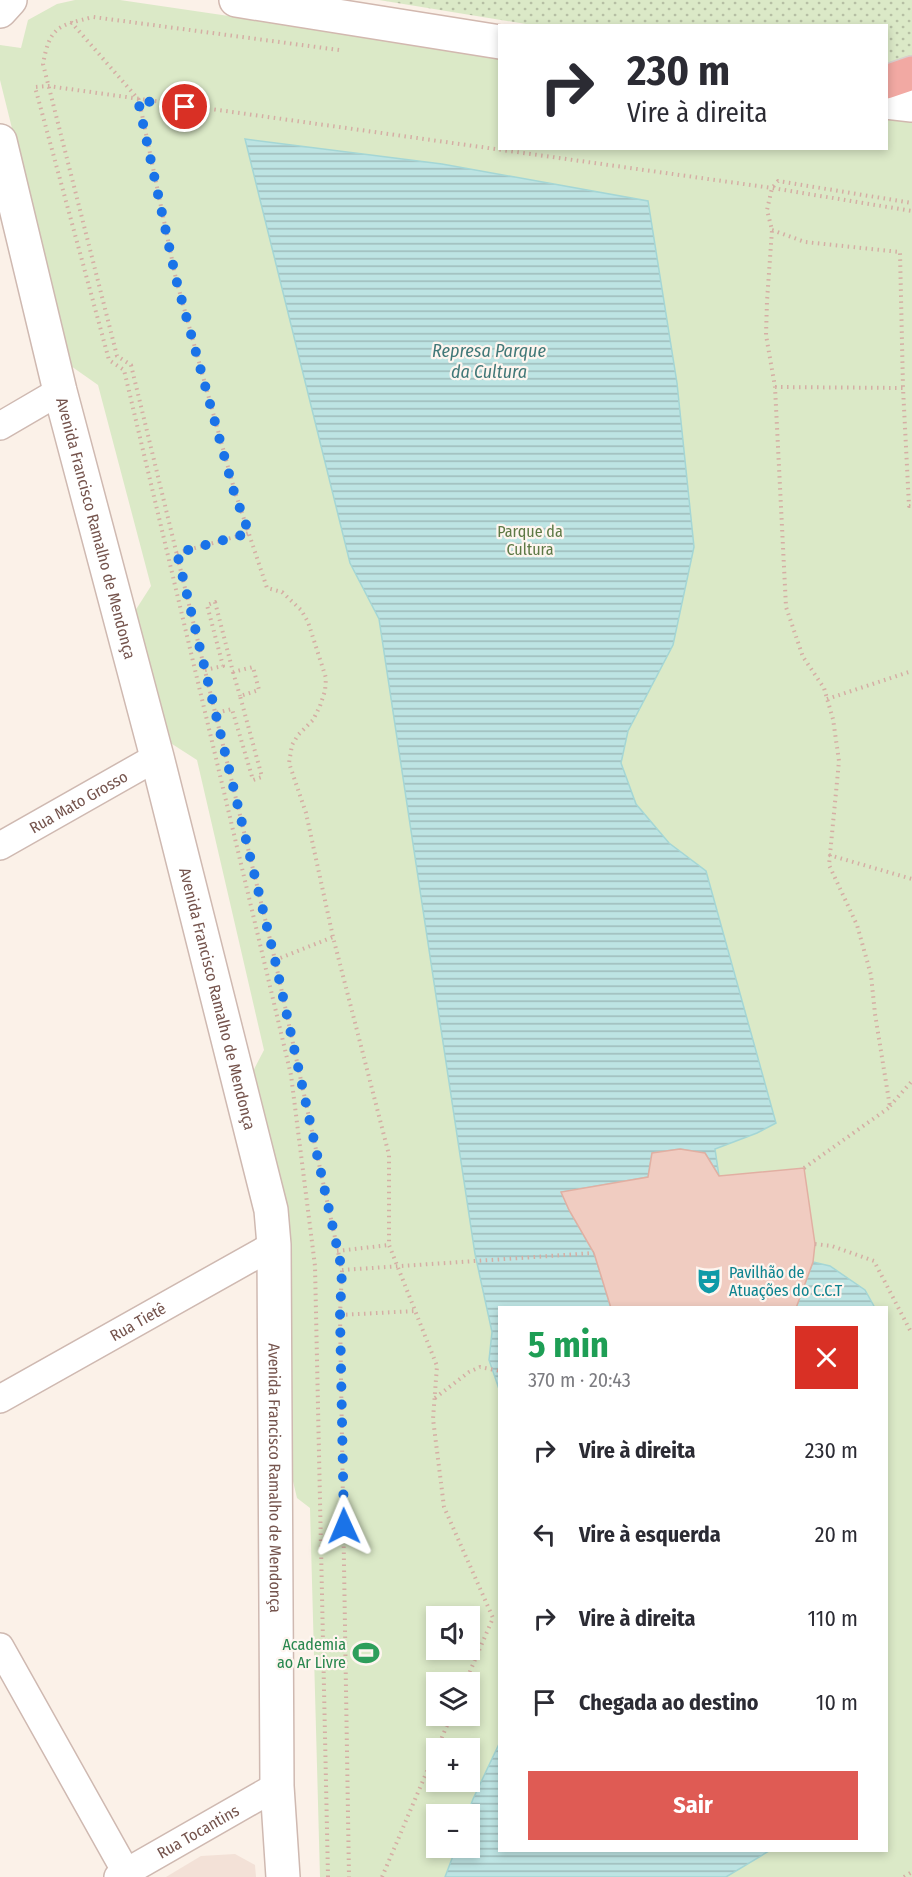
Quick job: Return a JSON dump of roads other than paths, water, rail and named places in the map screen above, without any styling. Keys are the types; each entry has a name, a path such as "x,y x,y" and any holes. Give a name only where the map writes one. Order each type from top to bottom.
{"highway":[{"path":"888,81 912,73"}],"street":[{"path":"0,11 10,0"},
{"path":"236,0 498,42"},
{"path":"888,102 912,105"},
{"name":"Avenida Francisco Ramalho de Mendonça","path":"0,141 60,391 157,757 271,1210 274,1245 276,1786 283,1877"},
{"path":"0,426 60,391"},
{"name":"Rua Mato Grosso","path":"0,846 157,757"},
{"name":"Rua Tietê","path":"0,1399 274,1245"},
{"path":"0,1647 122,1874"},
{"name":"Rua Tocantins","path":"122,1874 276,1786"}],"water":[{"name":"Represa Parque da Cultura","path":"245,139 442,164 648,201 677,383 694,547 673,645 628,731 621,763 636,804 669,843 706,871 776,1123 715,1149 719,1176 705,1153 680,1149 652,1153 648,1177 562,1192 569,1210 594,1253 610,1306 498,1306 498,1386 489,1360 492,1332 475,1254 379,619 350,563"},
{"path":"813,1262 830,1266 865,1290 874,1306 797,1306"},
{"path":"498,1746 498,1852 767,1852 726,1877 445,1877 452,1858 480,1858 480,1804 471,1804 476,1792 480,1792 480,1784"}],"place":[{"name":"Pavilhão de Atuações do C.C.T","path":"709,1281"},
{"name":"Academia ao Ar Livre","path":"366,1653"}],"park label":[{"name":"Parque da Cultura","path":"530,540"}]}
